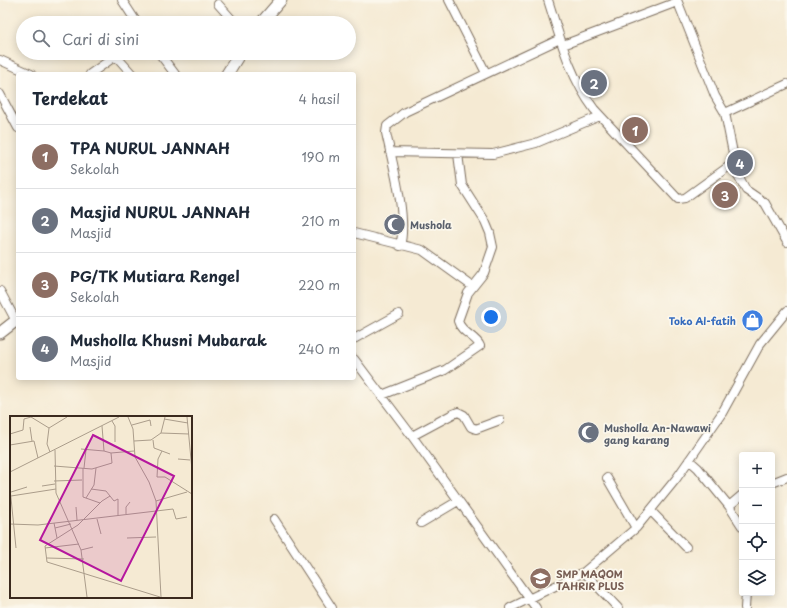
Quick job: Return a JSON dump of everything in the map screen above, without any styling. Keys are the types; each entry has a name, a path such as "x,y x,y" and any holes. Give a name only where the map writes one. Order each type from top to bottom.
{"street":[{"path":"122,0 132,16"},
{"path":"267,16 281,0"},
{"path":"449,0 486,73"},
{"path":"548,0 582,94 600,116 629,145 678,200 685,198 732,164"},
{"path":"401,242 398,190 386,133 387,126 394,119 405,112 486,73 562,42 677,1 715,96 725,113 733,152 732,164 746,190 766,203 769,212 787,242"},
{"path":"218,4 229,16"},
{"path":"0,60 27,72"},
{"path":"93,72 110,60"},
{"path":"122,60 131,72"},
{"path":"164,60 173,72"},
{"path":"228,72 236,60"},
{"path":"725,113 787,84"},
{"path":"0,94 16,124"},
{"path":"390,152 492,154 513,150 536,143 600,116"},
{"path":"382,395 445,370 479,349 479,344 458,323 462,307 474,284 484,273 492,246 490,233 485,221 462,186 458,154"},
{"path":"356,233 401,242 422,250 474,284"},
{"path":"0,291 16,318"},
{"path":"510,608 584,572 636,528 651,512 690,460 722,413 760,344 787,311"},
{"path":"356,338 399,314"},
{"path":"0,333 16,321"},
{"path":"356,362 412,436 536,608"},
{"path":"412,436 458,412 464,415 471,427 476,429 500,420"},
{"path":"690,460 729,506 741,524"},
{"path":"775,481 787,477"},
{"path":"607,478 636,528"},
{"path":"729,506 739,498"},
{"path":"421,524 458,501"},
{"path":"651,512 686,547"},
{"path":"274,518 332,608"},
{"path":"584,572 618,608"},
{"path":"745,608 746,596"}],"place":[{"name":"Masjid NURUL JANNAH","path":"594,83"},
{"name":"TPA NURUL JANNAH","path":"635,130"},
{"name":"Musholla Khusni Mubarak","path":"740,163"},
{"name":"PG/TK Mutiara Rengel","path":"725,195"},
{"name":"Mushola","path":"394,224"},
{"name":"Toko Al-fatih","path":"752,320"},
{"name":"Musholla An-Nawawi gang karang","path":"588,433"},
{"name":"SMP MAQOM TAHRIR PLUS","path":"541,579"}]}
